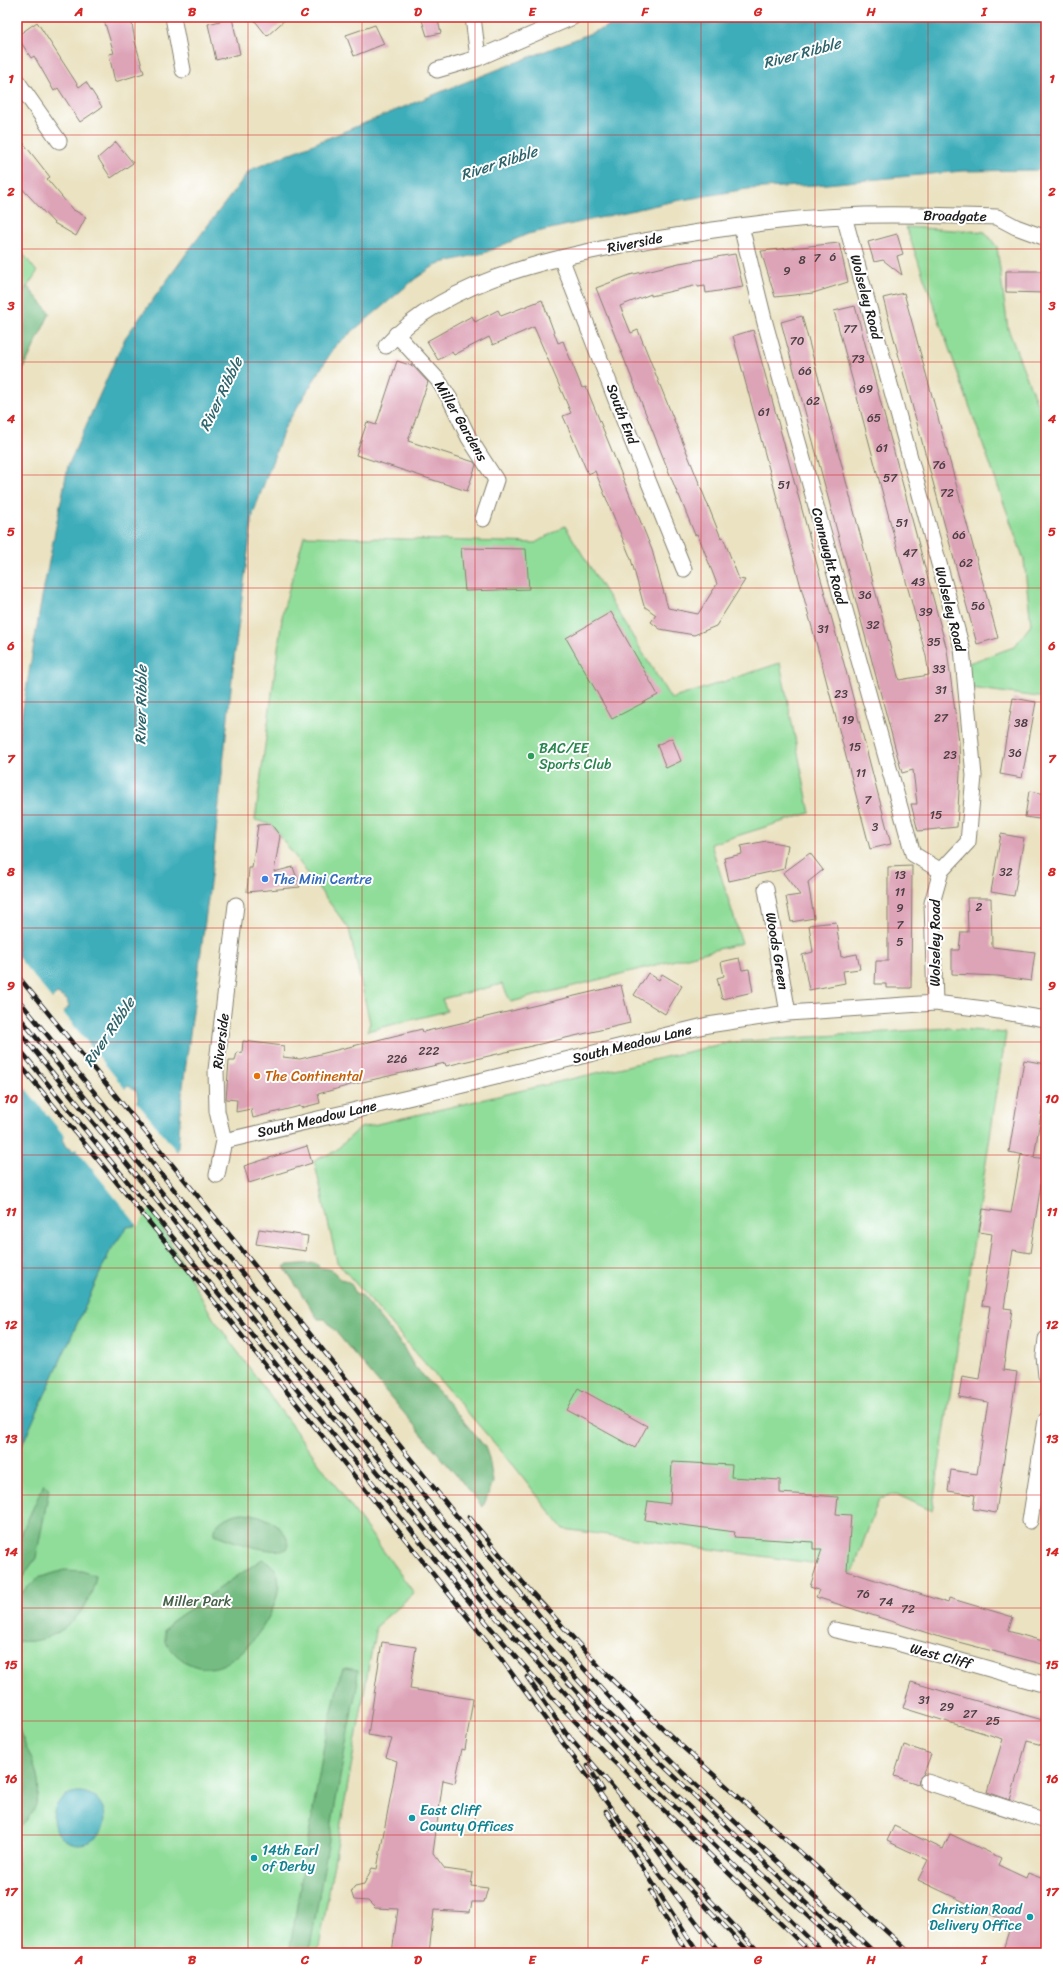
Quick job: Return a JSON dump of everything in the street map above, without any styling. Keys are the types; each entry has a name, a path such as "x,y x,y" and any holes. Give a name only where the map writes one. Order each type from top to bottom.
{"street":[{"path":"173,17 184,70"},
{"path":"473,17 478,58"},
{"path":"437,70 478,58 573,17"},
{"path":"17,82 59,141"},
{"name":"Riverside","path":"386,346 396,334 439,304 467,289 510,273 561,258 651,240 740,226 844,216 908,216"},
{"name":"Wolseley Road","path":"844,216 962,648 974,776 968,842 941,871 932,902 935,1003"},
{"name":"Broadgate","path":"908,216 997,217 1016,227 1046,238"},
{"name":"Connaught Road","path":"740,226 782,383 913,854 941,871"},
{"name":"South End","path":"561,258 626,426 684,569"},
{"name":"Miller Gardens","path":"396,334 438,380 450,399 466,433 496,480 483,519"},
{"name":"Woods Green","path":"766,889 788,1013"},
{"name":"Riverside","path":"217,1175 224,1141 217,1111 216,1070 236,905"},
{"name":"South Meadow Lane","path":"224,1141 466,1085 708,1025 788,1013 935,1003 993,1010 1046,1019"},
{"path":"1046,1339 1044,1356 1046,1376"},
{"path":"1030,1521 1046,1420"},
{"name":"West Cliff","path":"835,1630 894,1642 1046,1685"},
{"path":"927,1782 1046,1821"}],"green space":[{"path":"906,227 985,232 997,247 1008,329 1046,427 1046,698 971,688 966,664 1014,647 1031,625 1024,560"},
{"path":"17,246 37,272 17,302"},
{"path":"27,286 50,313 17,382 17,302"},
{"name":"BAC/EE Sports Club","path":"565,526 671,699 780,663 810,813 711,844 742,943 511,1002 502,984 442,999 447,1011 367,1031 370,1023 349,929 271,824 255,820 283,611 304,536 535,543"},
{"path":"948,1028 1006,1033 932,1511 896,1494 879,1499 852,1573 819,1564 563,1529 515,1467 337,1262 314,1160 334,1152 360,1128 730,1042"},
{"name":"Miller Park","path":"149,1204 213,1318 414,1593 376,1626 318,1953 17,1953 17,1456 110,1251 127,1227 135,1226"},
{"path":"315,1263 321,1268 332,1270 340,1279 352,1285 355,1293 362,1296 402,1345 414,1366 440,1393 485,1447 489,1458 493,1482 483,1507 325,1319 318,1319 284,1267 287,1265"},
{"path":"44,1484 49,1490 36,1558 17,1585 17,1543"},
{"path":"244,1513 259,1516 274,1523 284,1534 288,1548 274,1550 252,1547 215,1534 217,1525 225,1519 235,1514"},
{"path":"262,1559 276,1570 278,1576 278,1588 276,1601 270,1614 253,1640 243,1651 232,1659 222,1665 211,1668 196,1666 180,1658 165,1642 165,1631 171,1622"},
{"path":"64,1570 82,1571 96,1576 93,1590 87,1602 79,1614 58,1632 45,1638 32,1641 17,1641 18,1596 38,1578"},
{"path":"343,1669 358,1670 358,1681 309,1953 289,1953 324,1745 340,1676"},
{"path":"17,1725 34,1766 38,1779 39,1792 36,1805 29,1817 17,1829"},
{"path":"17,1934 33,1953 17,1953"}],"water":[{"name":"River Ribble","path":"632,17 1046,17 1046,170 962,171 816,185 747,189 670,202 528,234 484,253 437,264 415,279 335,346 285,427 253,514 234,659 213,861 182,1094 178,1148 167,1183 149,1204 136,1225 127,1227 110,1251 17,1456 17,1050 69,1007 67,1000 57,994 17,1028 17,742 42,597 68,466 125,338 250,170 443,91","holes":["128,1086 136,1090 138,1100 74,1151 66,1147 62,1139"]},
{"path":"79,1792 89,1794 97,1800 103,1808 105,1818 103,1828 97,1836 89,1842 79,1844 69,1842 61,1836 55,1828 53,1818 55,1808 61,1800 69,1794"}],"pier":[{"path":"17,956 53,1000 17,1030"},
{"path":"62,1011 126,1090 66,1138 17,1078 17,1048"},
{"path":"135,1100 178,1153 168,1184 138,1226 75,1148"}],"building":[{"path":"103,17 131,17 135,42 144,73 115,82 109,54 114,53"},
{"path":"252,17 288,17 267,36"},
{"path":"421,17 437,17 441,33 427,36"},
{"path":"232,18 240,54 216,60 208,24"},
{"path":"37,22 79,87 86,82 102,107 80,122 58,88 54,91 34,56 31,58 17,36"},
{"path":"375,25 384,44 354,56 346,35"},
{"path":"17,135 50,177 47,179 72,209 86,217 76,236 54,223 17,183"},
{"path":"116,142 133,163 111,178 98,158"},
{"path":"897,234 903,254 897,256 902,275 883,260 874,262 868,242"},
{"path":"839,243 848,282 813,293 775,297 761,251"},
{"path":"735,254 743,287 706,293 705,286 698,287 698,285 651,296 651,294 620,306 631,333 638,330 721,538 723,537 739,579 745,580 716,626 694,635 660,629 651,622 656,615 644,606 631,559 595,471 588,474 563,416 571,413 534,327 493,345 489,337 454,355 452,352 438,360 427,341 472,316 475,322 498,310 501,316 542,300 558,343 563,341 582,388 586,387 652,550 668,608 698,614 717,584 700,540 697,534 695,535 678,495 596,288 630,275 679,263"},
{"path":"1006,271 1046,271 1046,293 1006,292"},
{"path":"904,293 998,638 977,644 883,298"},
{"path":"855,306 947,650 959,742 960,773 957,827 918,831 911,804 917,804 913,770 902,773 781,322 802,316 899,680 929,675 926,656 834,311"},
{"path":"753,330 846,671 891,844 870,849 823,668 733,336"},
{"path":"397,361 413,366 428,382 408,441 474,462 476,465 467,491 356,455 367,422 376,425"},
{"path":"461,548 526,549 529,589 465,591"},
{"path":"611,612 658,695 612,719 566,638"},
{"path":"1013,698 1036,702 1022,778 1000,774"},
{"path":"672,738 681,761 666,768 657,745"},
{"path":"1029,791 1046,794 1046,820 1025,817"},
{"path":"271,824 280,836 274,872 293,867 300,887 247,892 249,868 252,868 258,825"},
{"path":"1001,834 1024,838 1014,896 991,892"},
{"path":"766,841 788,845 784,869 729,881 724,858 742,854 741,846"},
{"path":"810,853 823,870 808,882 814,918 791,922 786,897 800,895 783,873"},
{"path":"912,866 911,988 886,988 886,984 875,984 876,961 888,961 888,867"},
{"path":"967,898 991,898 992,947 1035,952 1031,981 998,976 952,974 952,950 959,950 961,932 968,932"},
{"path":"836,922 841,957 857,954 860,969 843,971 845,983 809,990 802,955 813,952 809,925"},
{"path":"739,958 742,970 749,969 753,992 722,999 717,978 724,976 721,962"},
{"path":"648,973 659,980 662,974 682,986 665,1014 634,995"},
{"path":"621,985 630,1023 446,1066 445,1063 354,1084 318,1094 320,1103 301,1108 300,1106 253,1118 251,1109 236,1112 237,1100 226,1099 229,1061 235,1061 237,1052 242,1053 243,1041 284,1046 283,1057 300,1059 422,1029 423,1032"},
{"path":"1024,1060 1046,1064 1046,1083 1034,1157 1009,1152"},
{"path":"307,1146 312,1163 249,1183 244,1166"},
{"path":"1021,1155 1045,1159 1030,1253 1013,1250 1004,1308 1012,1309 1003,1370 1017,1372 996,1513 973,1509 975,1495 948,1491 951,1470 977,1474 988,1402 959,1397 962,1376 979,1379 990,1306 982,1305 992,1234 979,1232 983,1209 1011,1213"},
{"path":"259,1229 308,1236 306,1251 256,1244"},
{"path":"578,1388 647,1426 635,1448 566,1410"},
{"path":"672,1462 732,1465 731,1477 780,1480 780,1493 838,1497 836,1514 851,1515 847,1571 948,1603 949,1598 1013,1617 1008,1631 1046,1642 1046,1665 943,1638 816,1597 819,1590 810,1587 822,1549 813,1549 813,1542 734,1537 735,1532 645,1520 648,1501 670,1504"},
{"name":"East Cliff County Offices","path":"382,1642 416,1647 410,1689 473,1699 465,1750 462,1749 455,1783 443,1780 433,1853 445,1869 473,1873 471,1886 488,1888 484,1902 472,1902 470,1912 434,1910 429,1953 392,1953 398,1909 375,1908 368,1901 354,1900 351,1891 355,1886 364,1884 372,1868 377,1869 397,1761 386,1757 392,1739 368,1735"},
{"path":"911,1682 1046,1721 1046,1746 1027,1741 1010,1800 987,1792 1003,1739 903,1708"},
{"path":"904,1745 931,1754 918,1784 894,1776"},
{"path":"894,1826 943,1849 950,1834 1001,1858 998,1865 1026,1878 1028,1873 1046,1880 1046,1953 1002,1953 1011,1924 918,1880 928,1860 887,1841"}],"railway":[{"path":"17,975 264,1277 459,1519 578,1662 630,1720 683,1773 875,1953"},
{"path":"17,998 253,1286 340,1389 496,1588 602,1707 859,1953"},
{"path":"17,1014 488,1594 624,1744 707,1824 848,1953"},
{"path":"17,1029 433,1540 480,1600 623,1756 824,1953"},
{"path":"17,1046 490,1627 547,1692 610,1758 811,1953"},
{"path":"17,1061 222,1311 502,1660 649,1860 720,1953"},
{"path":"469,1517 525,1585 606,1674 676,1741 910,1953"},
{"path":"527,1677 570,1739"},
{"path":"568,1735 709,1899 760,1953"},
{"path":"588,1766 603,1790"},
{"path":"606,1811 698,1953"},
{"path":"640,1827 673,1872 750,1953"},
{"path":"651,1891 664,1916 688,1953"}],"place":[{"name":"BAC/EE Sports Club","path":"531,756"},
{"name":"The Mini Centre","path":"265,879"},
{"name":"The Continental","path":"257,1076"},
{"name":"East Cliff County Offices","path":"412,1818"},
{"name":"14th Earl of Derby","path":"254,1858"},
{"name":"Christian Road Delivery Office","path":"1030,1917"}]}
